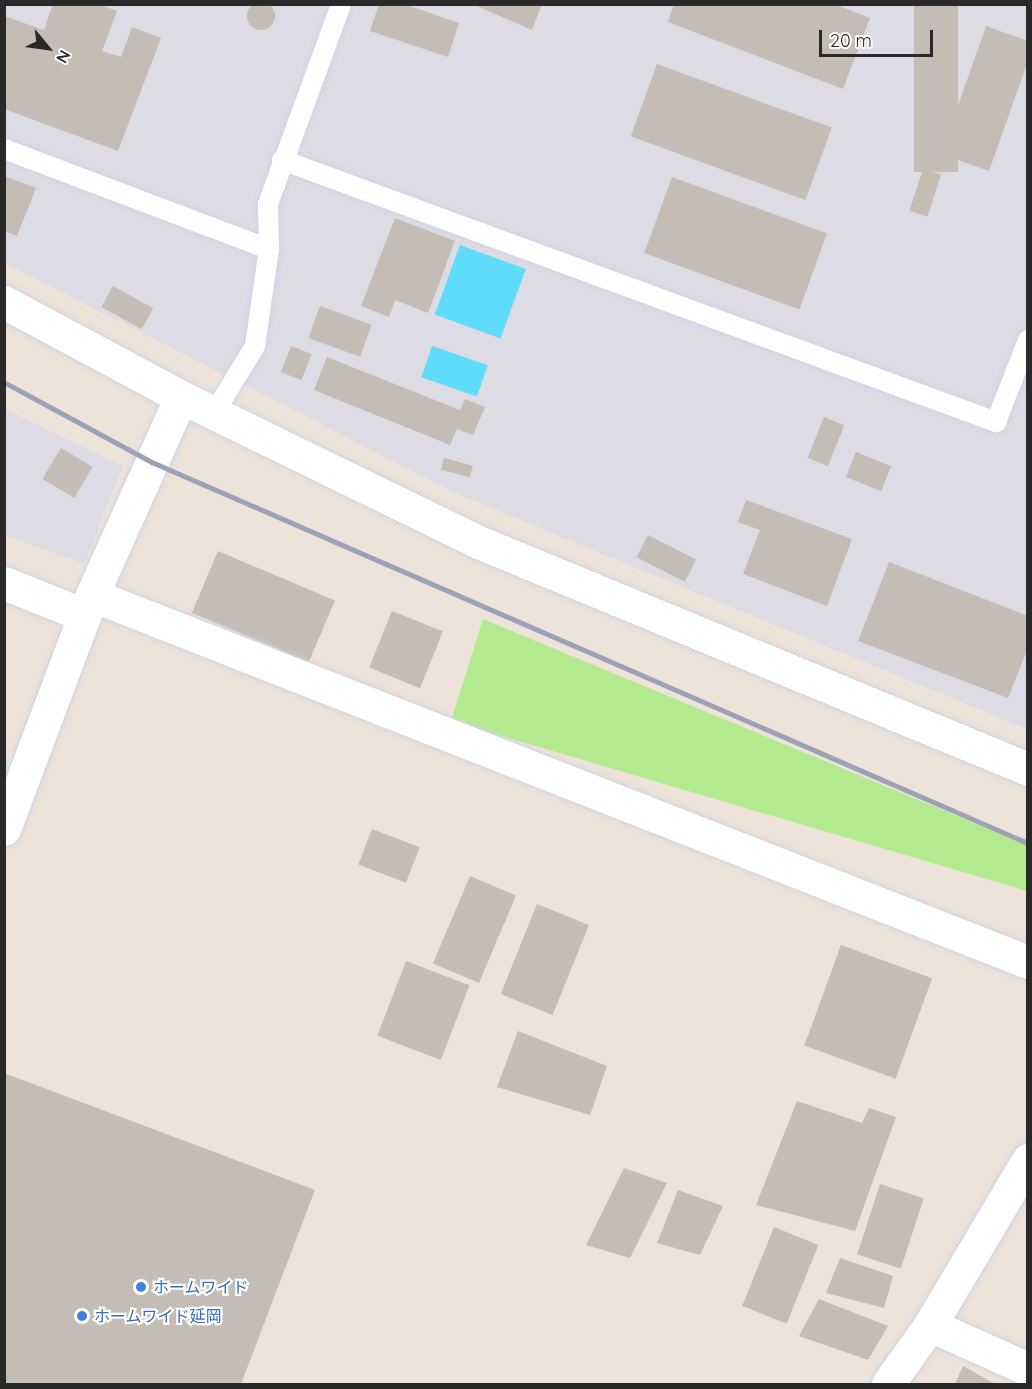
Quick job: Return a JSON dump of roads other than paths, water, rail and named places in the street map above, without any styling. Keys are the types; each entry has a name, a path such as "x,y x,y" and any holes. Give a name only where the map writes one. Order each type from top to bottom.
{"street":[{"path":"4,302 181,397 476,541 1028,770"},
{"path":"4,829 88,605 181,397"},
{"path":"4,583 88,605 1028,962"},
{"path":"888,1384 930,1325 1028,1160"},
{"path":"930,1325 1028,1369"}],"lane":[{"path":"214,413 255,346 268,249 268,204 282,160 341,4"},
{"path":"4,149 268,249"},
{"path":"282,160 996,422 1028,340"}],"water":[{"path":"460,245 526,269 500,338 435,315"},
{"path":"432,346 488,365 477,396 421,377"}],"railway":[{"path":"4,382 152,462 1028,843"}],"place":[{"name":"ホームワイド","path":"141,1287"},
{"name":"ホームワイド延岡","path":"82,1316"}]}
